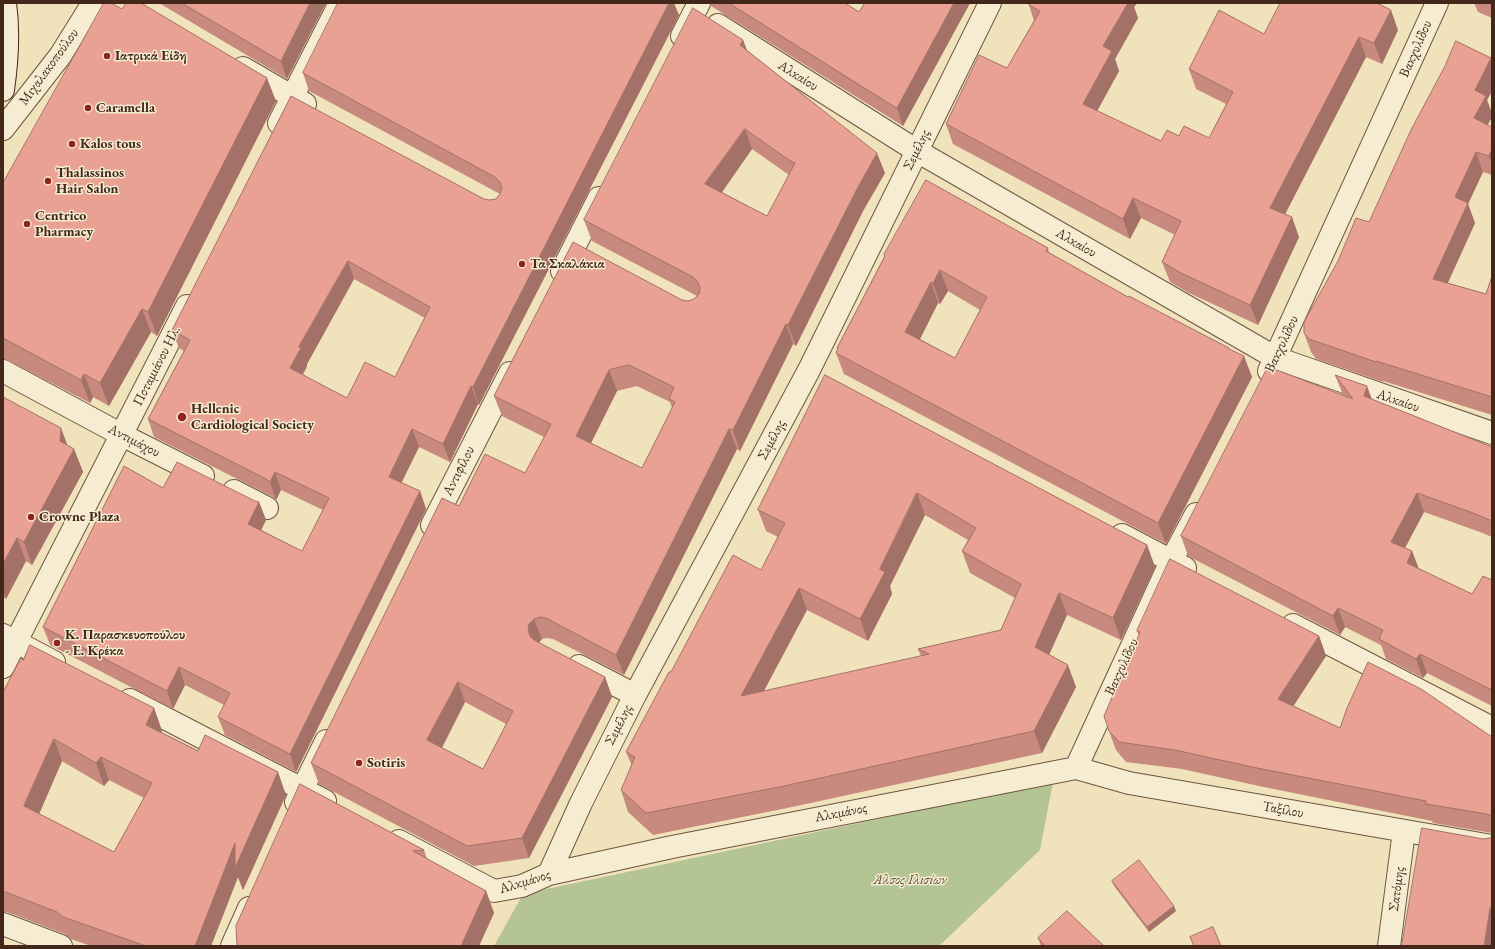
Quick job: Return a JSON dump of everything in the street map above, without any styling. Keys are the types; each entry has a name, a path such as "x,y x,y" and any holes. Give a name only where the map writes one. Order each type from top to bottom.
{"street":[{"name":"Μιχαλακοπούλου","path":"3,90 6,68 5,3"},
{"name":"Μιχαλακοπούλου","path":"3,128 60,56 93,3"},
{"path":"271,139 340,3"},
{"name":"Σεμέλης","path":"549,874 581,803 635,695 816,374 917,151 990,3"},
{"name":"Βακχυλίδου","path":"1262,386 1437,3"},
{"path":"673,54 692,6"},
{"name":"Αλκαίου","path":"692,6 917,151 1276,358 1492,434"},
{"path":"226,58 321,112"},
{"path":"553,288 582,250 608,182"},
{"name":"Ποταμιάνου Ηλ.","path":"3,667 10,639 122,435 196,287"},
{"name":"Αντιφίλου","path":"423,542 517,359"},
{"name":"Αντιμάχου","path":"3,371 122,435 267,508"},
{"name":"Βακχυλίδου","path":"1076,768 1171,561 1204,498"},
{"path":"1102,524 1199,576"},
{"path":"1276,616 1492,728"},
{"path":"10,639 69,669"},
{"path":"561,657 635,695"},
{"path":"111,691 343,811"},
{"path":"290,818 302,789 333,726"},
{"name":"Ταξίλου","path":"1076,768 1129,783 1492,846"},
{"name":"Αλκμάνος","path":"384,833 494,891 522,886 549,874 672,847 1076,768"},
{"name":"Σατόμης","path":"1389,946 1404,831"},
{"path":"232,946 258,889"},
{"path":"3,924 61,946"}],"green space":[{"name":"Άλσος Ιλισίων","path":"1053,782 1040,850 939,946 494,946 523,894"}],"building":[{"path":"104,3 111,3 122,9 126,3 141,3 267,78 148,312 142,309 100,383 84,374 81,380 3,338 3,183"},
{"path":"182,3 310,3 281,61"},
{"path":"338,3 669,3 473,387 471,386 443,444 412,429 389,477 420,491 290,754 218,717 230,693 179,667 167,691 43,627 124,466 163,488 177,462 259,502 248,524 302,551 329,498 275,472 270,482 148,419 190,340 172,330 291,96 484,199 496,199 500,194 502,188 500,182 495,177 303,73","holes":["348,261 430,307 395,377 365,362 347,398 290,368 301,348 299,347"]},
{"path":"729,3 845,3 859,12 865,3 954,3 897,108"},
{"path":"1030,3 1128,3 1103,46 1112,51 1083,104 1161,141 1167,130 1179,136 1184,126 1209,138 1233,92 1189,69 1219,10 1264,34 1280,3 1377,3 1391,10 1374,43 1359,37 1270,208 1292,217 1250,305 1181,273 1162,262 1181,221 1133,198 1123,219 946,124 979,55 1007,68 1040,11 1029,5"},
{"path":"693,8 743,40 740,45 877,153 788,325 786,324 733,430 729,429 616,655 546,618 540,617 534,619 529,624 528,630 530,636 534,640 605,677 522,838 467,846 311,763 442,498 459,506 485,454 525,473 551,424 494,396 573,242 682,300 688,301 694,299 699,294 700,288 698,282 693,277 584,220","holes":["745,129 795,163 767,216 705,184","629,365 674,387 669,399 675,402 642,468 576,436 609,370","458,682 513,711 483,769 427,740"]},
{"path":"1456,41 1491,58 1475,90 1486,96 1474,118 1492,127 1492,149 1489,156 1476,152 1455,197 1468,203 1433,279 1486,294 1492,276 1492,397 1376,362 1309,339 1304,333 1304,322 1338,261 1356,218 1369,222 1411,130 1445,66"},
{"path":"926,180 1048,248 1046,251 1128,297 1129,296 1244,356 1158,523 836,353 837,348 885,256 884,255","holes":["940,270 987,297 955,358 905,332 931,282 933,283"]},
{"path":"1267,369 1272,372 1274,369 1353,399 1335,375 1367,386 1364,396 1492,447 1492,521 1417,493 1391,542 1412,551 1407,563 1472,594 1483,576 1492,580 1492,690 1420,654 1416,659 1379,639 1383,630 1338,608 1333,616 1181,536"},
{"path":"825,375 1147,545 1113,618 1059,593 1035,647 1068,665 1034,731 784,786 646,813 621,790 635,757 626,752 669,672 671,672 733,555 761,570 785,523 758,510","holes":["917,493 976,528 962,551 1021,584 1001,630 918,649 929,654 741,696 799,588 860,619 885,572 880,569"]},
{"name":"Crowne Plaza","path":"3,397 61,428 60,441 74,449 24,542 17,538 3,564"},
{"path":"1170,559 1319,636 1278,699 1340,728 1347,708 1368,662 1421,689 1492,737 1492,816 1426,804 1426,801 1252,767 1175,750 1119,742 1109,731 1104,716 1140,632 1137,631"},
{"path":"30,645 154,708 146,725 198,751 205,735 278,772 235,868 235,843 195,946 146,946 63,917 57,912 3,891 3,692 21,658 23,660","holes":["54,739 96,763 101,757 152,783 114,852 24,806"]},
{"path":"300,784 424,850 413,851 486,891 461,946 237,946 236,926"},
{"path":"1422,828 1483,839 1490,838 1492,836 1492,909 1490,908 1484,946 1402,946"},
{"path":"1139,860 1174,906 1147,927 1112,881"},
{"path":"1067,911 1104,946 1045,946 1038,938"},
{"path":"1213,927 1221,946 1194,946 1190,937"}],"place":[{"name":"Ιατρικά Είδη","path":"107,56"},
{"name":"Caramella","path":"88,108"},
{"name":"Kalos tous","path":"72,144"},
{"name":"Thalassinos Hair Salon","path":"48,181"},
{"name":"Centrico Pharmacy","path":"27,224"},
{"name":"Τα Σκαλάκια","path":"522,264"},
{"name":"Hellenic Cardiological Society","path":"182,417"},
{"name":"Crowne Plaza","path":"31,517"},
{"name":"Κ. Παρασκευοπούλου - Ε. Κρέκα","path":"57,643"},
{"name":"Sotiris","path":"359,763"}]}
